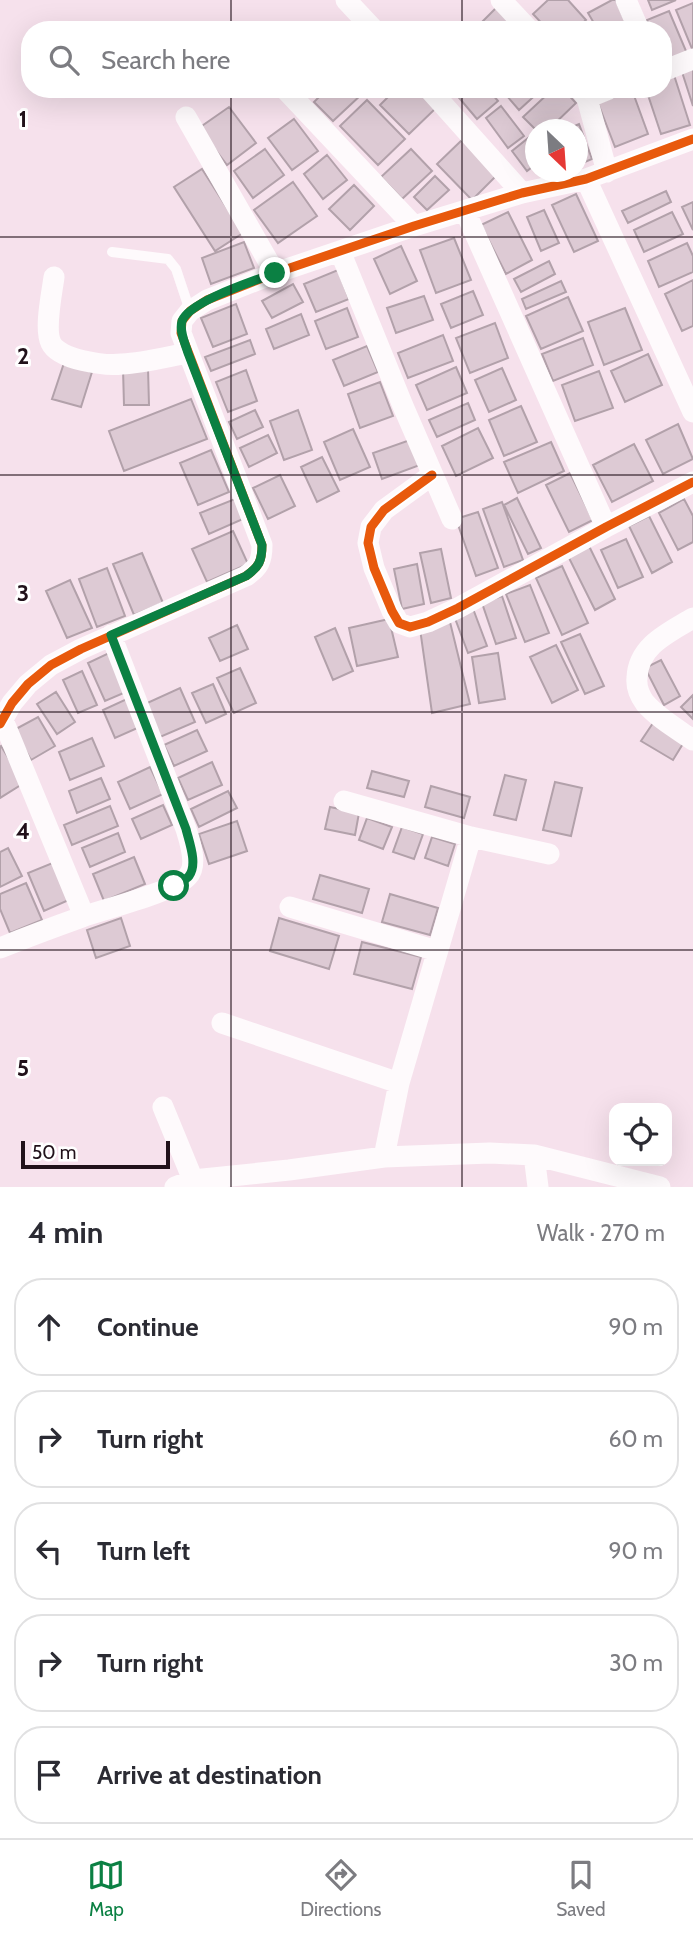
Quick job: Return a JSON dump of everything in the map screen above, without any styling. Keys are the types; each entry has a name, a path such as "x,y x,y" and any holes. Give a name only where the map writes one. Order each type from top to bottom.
{"street":[{"path":"346,0 366,21"},
{"path":"501,0 521,21"},
{"path":"626,0 635,21"},
{"path":"672,67 693,59"},
{"path":"293,98 414,226"},
{"path":"437,98 522,193"},
{"path":"585,98 607,172"},
{"path":"186,117 275,273"},
{"path":"588,178 693,139"},
{"path":"84,916 1,722 20,693 51,665 111,635 246,576 256,569 262,559 262,545 181,333 182,321 190,311 207,300 275,273 414,226 522,193 572,182"},
{"path":"587,182 693,412"},
{"path":"464,211 606,527"},
{"path":"340,251 452,519"},
{"path":"54,277 49,332 51,344 61,354 121,365 188,353"},
{"path":"432,475 384,510 371,527 368,542 374,568 392,611 399,623 411,627 458,608 693,482"},
{"path":"693,618 662,637 644,653 637,668 636,685 645,702 693,740"},
{"path":"0,947 174,886 189,876 193,865 186,829 111,635"},
{"path":"344,801 549,854"},
{"path":"384,1157 398,1083 471,836"},
{"path":"290,907 437,951"},
{"path":"222,1023 398,1083"},
{"path":"163,1107 184,1184 290,1178 384,1157 490,1153 534,1155 660,1187"},
{"path":"534,1155 538,1187"}],"lane":[{"path":"112,252 168,260 176,269 190,311"}],"building":[{"path":"548,0 568,0 586,20 540,21 533,14"},
{"path":"616,0 625,21 593,21 588,13"},
{"path":"648,0 676,0 652,10"},
{"path":"693,3 693,51 676,10"},
{"path":"496,8 508,21 483,21"},
{"path":"669,11 689,58 672,59 672,21 647,20"},
{"path":"693,65 693,106 681,69"},
{"path":"672,76 690,125 661,134 649,98 672,98"},
{"path":"318,98 358,98 333,121 314,102"},
{"path":"387,98 427,98 436,108 409,134 380,105"},
{"path":"459,98 496,98 498,101 477,119"},
{"path":"509,98 532,98 519,110"},
{"path":"543,98 571,98 576,103 559,119 523,117"},
{"path":"611,98 635,98 648,134 615,147 598,103"},
{"path":"367,100 405,139 378,165 340,126"},
{"path":"501,106 524,136 508,148 486,118"},
{"path":"229,107 256,143 227,165 199,128"},
{"path":"294,119 318,151 292,170 268,138"},
{"path":"463,139 497,175 472,200 437,164"},
{"path":"525,141 525,168 512,151"},
{"path":"265,149 284,175 253,198 234,171"},
{"path":"411,149 432,171 402,199 381,177"},
{"path":"327,155 347,180 323,199 304,174"},
{"path":"202,169 243,233 215,251 174,187"},
{"path":"435,176 449,190 427,210 414,197"},
{"path":"293,182 317,216 278,243 254,210"},
{"path":"354,185 374,206 350,230 329,209"},
{"path":"666,191 671,202 628,223 622,211"},
{"path":"576,194 598,241 574,252 552,205"},
{"path":"693,202 693,230 682,207"},
{"path":"544,210 559,243 541,251 527,217"},
{"path":"508,212 532,260 506,274 481,225"},
{"path":"672,212 683,234 644,252 634,230"},
{"path":"454,238 471,280 436,293 420,250"},
{"path":"244,242 254,268 211,284 202,258"},
{"path":"687,243 693,256 693,272 659,287 648,261"},
{"path":"401,246 417,281 390,294 374,259"},
{"path":"549,261 555,274 521,292 514,279"},
{"path":"338,270 349,299 316,312 304,284"},
{"path":"693,280 693,326 682,331 665,294"},
{"path":"561,281 566,292 526,309 522,299"},
{"path":"293,284 303,302 272,318 262,301"},
{"path":"473,291 483,315 451,328 441,304"},
{"path":"424,296 433,320 396,333 387,308"},
{"path":"568,297 583,331 541,349 526,316"},
{"path":"236,304 247,334 213,347 201,318"},
{"path":"347,308 358,337 326,349 315,321"},
{"path":"625,308 642,350 604,365 588,322"},
{"path":"301,314 309,335 274,349 266,329"},
{"path":"495,323 508,358 470,373 456,338"},
{"path":"443,335 453,361 408,378 398,353"},
{"path":"583,338 593,365 553,381 542,354"},
{"path":"250,340 255,354 211,371 205,357"},
{"path":"367,346 378,372 344,386 333,360"},
{"path":"648,354 662,385 625,402 611,371"},
{"path":"64,363 92,372 81,407 52,399"},
{"path":"456,367 467,393 427,410 416,385"},
{"path":"148,368 149,405 124,405 123,369"},
{"path":"502,368 516,400 489,412 475,380"},
{"path":"246,370 257,401 228,412 216,382"},
{"path":"599,371 613,408 575,421 562,385"},
{"path":"380,382 393,416 360,428 348,394"},
{"path":"191,399 207,439 124,471 109,431"},
{"path":"468,403 475,420 437,437 429,420"},
{"path":"521,406 537,442 504,456 489,420"},
{"path":"255,410 263,427 237,439 229,422"},
{"path":"298,410 312,450 284,460 270,421"},
{"path":"678,424 693,459 663,474 646,440"},
{"path":"478,428 493,458 456,476 442,446"},
{"path":"353,429 370,467 340,480 324,442"},
{"path":"268,435 277,453 249,467 240,448"},
{"path":"410,440 420,465 382,479 373,453"},
{"path":"551,442 564,471 518,493 504,462"},
{"path":"634,444 653,481 612,502 593,465"},
{"path":"211,450 229,492 198,505 180,463"},
{"path":"322,457 339,491 317,502 301,467"},
{"path":"570,473 593,520 569,532 546,485"},
{"path":"280,475 295,506 268,519 253,488"},
{"path":"517,498 541,548 528,554 504,505"},
{"path":"235,499 243,519 209,534 200,513"},
{"path":"684,499 693,516 693,542 678,550 659,513"},
{"path":"502,502 523,560 504,567 483,509"},
{"path":"478,512 498,568 476,576 456,519"},
{"path":"649,516 672,562 652,573 629,526"},
{"path":"233,531 248,564 207,582 192,549"},
{"path":"626,539 643,577 618,588 601,550"},
{"path":"589,546 615,599 595,610 568,556"},
{"path":"441,549 451,598 431,603 420,553"},
{"path":"142,553 163,603 134,615 113,564"},
{"path":"417,564 424,604 402,609 394,569"},
{"path":"562,566 588,623 562,635 536,578"},
{"path":"107,568 125,616 97,627 79,579"},
{"path":"70,580 92,628 67,638 46,591"},
{"path":"530,585 549,633 525,642 506,594"},
{"path":"502,596 516,638 496,644 482,603"},
{"path":"472,606 487,646 468,653 453,613"},
{"path":"449,618 470,704 432,713 420,629"},
{"path":"389,619 398,657 357,666 349,628"},
{"path":"237,625 248,649 220,661 209,638"},
{"path":"335,628 353,671 333,680 315,637"},
{"path":"580,634 604,686 585,694 561,642"},
{"path":"556,645 578,690 552,703 530,657"},
{"path":"109,653 126,692 105,701 88,663"},
{"path":"498,653 505,699 479,703 472,657"},
{"path":"661,660 680,696 664,705 645,668"},
{"path":"240,668 256,703 234,713 217,678"},
{"path":"82,671 97,705 78,713 63,680"},
{"path":"213,684 226,714 206,723 192,693"},
{"path":"180,688 195,722 160,737 145,704"},
{"path":"56,692 75,722 57,734 37,704"},
{"path":"693,695 693,719 681,707"},
{"path":"129,698 142,726 115,738 103,710"},
{"path":"38,717 55,746 31,760 14,730"},
{"path":"653,723 684,742 673,760 641,741"},
{"path":"197,730 207,751 174,766 164,745"},
{"path":"92,738 104,766 70,780 59,752"},
{"path":"0,747 24,783 0,798"},
{"path":"212,762 222,785 188,800 178,778"},
{"path":"150,767 163,794 130,809 118,782"},
{"path":"372,771 409,781 404,797 367,788"},
{"path":"505,775 526,780 516,820 494,815"},
{"path":"101,778 110,799 77,813 69,791"},
{"path":"555,782 582,788 571,836 543,830"},
{"path":"431,786 470,797 464,818 425,807"},
{"path":"228,791 237,808 199,827 191,809"},
{"path":"163,805 172,825 141,839 132,819"},
{"path":"110,806 118,826 72,845 64,825"},
{"path":"330,807 359,813 355,835 325,829"},
{"path":"367,818 392,827 383,849 359,840"},
{"path":"237,821 247,851 209,864 199,834"},
{"path":"402,827 423,834 414,859 393,852"},
{"path":"118,833 125,852 90,867 82,848"},
{"path":"432,837 455,844 448,866 425,858"},
{"path":"8,848 22,876 0,887 0,852"},
{"path":"134,857 145,884 104,901 93,874"},
{"path":"55,862 71,899 44,911 28,873"},
{"path":"320,875 369,889 362,913 313,899"},
{"path":"26,883 42,920 10,933 0,909 0,894"},
{"path":"390,894 438,908 430,935 382,922"},
{"path":"121,918 130,946 96,958 87,930"},
{"path":"279,918 339,936 329,969 270,951"},
{"path":"362,942 421,957 412,989 354,974"}],"cycle path":[{"path":"0,724 12,703 28,684 51,665 246,576 259,563 262,545 181,333 182,321 190,311 207,300 275,273 522,193 586,179 693,139"},
{"path":"432,475 384,510 371,527 368,543 374,568 392,611 399,623 410,627 458,608 693,482"}],"route":[{"path":"174,886 189,876 193,865 192,851 186,829 111,635 246,576 256,569 262,559 262,545 181,333 182,321 190,311 207,300 275,273"}]}
